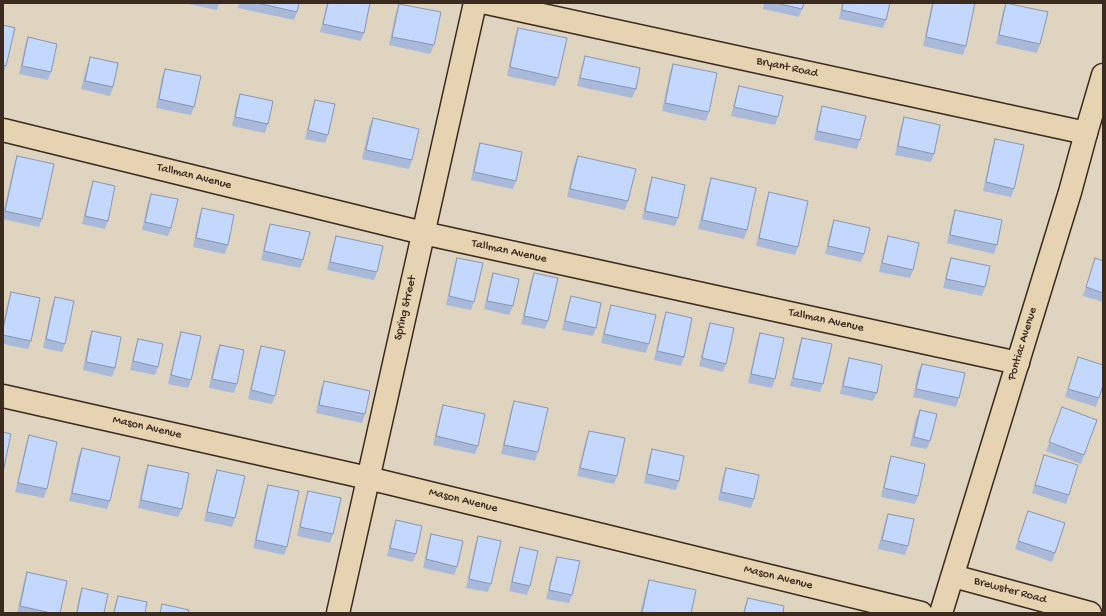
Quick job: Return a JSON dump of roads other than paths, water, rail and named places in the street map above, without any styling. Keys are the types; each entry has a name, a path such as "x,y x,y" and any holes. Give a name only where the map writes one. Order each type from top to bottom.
{"street":[{"name":"Spring Street","path":"338,613 475,3"},
{"name":"Bryant Road","path":"487,3 1093,127"},
{"name":"Pontiac Avenue","path":"941,613 1070,192 1093,127 1103,75"},
{"name":"Tallman Avenue","path":"3,130 423,233 1018,363"},
{"name":"Mason Avenue","path":"3,396 368,478 921,613"},
{"name":"Brewster Road","path":"952,576 1090,613"}]}
